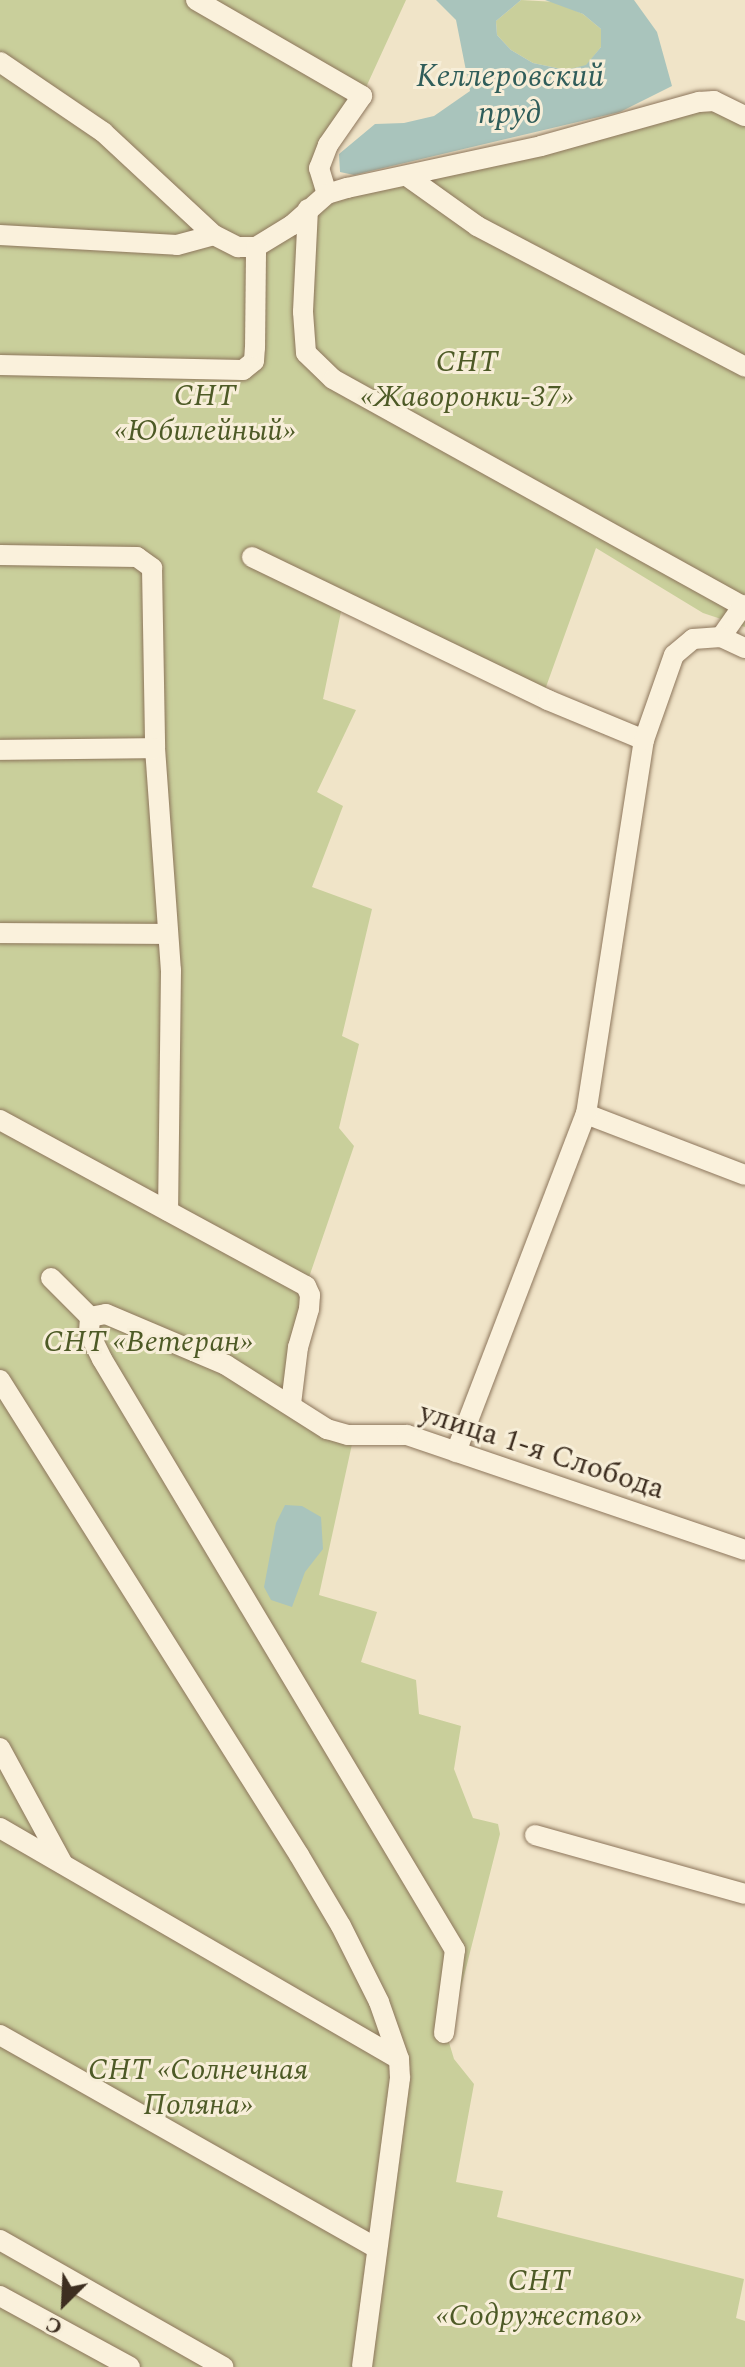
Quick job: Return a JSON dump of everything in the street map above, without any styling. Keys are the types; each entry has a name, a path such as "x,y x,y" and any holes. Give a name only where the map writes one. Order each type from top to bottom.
{"street":[{"path":"196,0 362,96 328,145 319,168 327,194"},
{"path":"0,62 103,132 214,235 238,247 256,247 292,225 327,194 541,146 699,102 714,101 745,116"},
{"path":"407,176 477,226 745,367"},
{"path":"308,209 303,312 306,353 333,379 744,606 721,637"},
{"path":"0,235 177,245 214,235"},
{"path":"0,365 243,370 254,361 256,247"},
{"path":"0,555 137,557 152,568 155,748 171,970 168,1211"},
{"path":"252,557 548,700 644,740"},
{"path":"456,1452 586,1114 644,740 674,655 693,639 721,637 745,648"},
{"path":"0,750 155,748"},
{"path":"0,933 168,934"},
{"path":"586,1114 745,1175"},
{"path":"0,1120 306,1286 310,1295 309,1309 298,1347 291,1404"},
{"path":"51,1278 98,1315 89,1332 102,1359 455,1950 444,2033"},
{"name":"улица 1-я Слобода","path":"98,1315 226,1365 337,1432 407,1435 745,1550"},
{"path":"0,1380 306,1867 379,2002 399,2059 400,2078 375,2247 362,2367"},
{"path":"0,1748 63,1864"},
{"path":"0,1828 399,2059"},
{"path":"535,1835 745,1894"},
{"path":"0,2035 375,2247"},
{"path":"0,2240 224,2367"},
{"path":"0,2296 130,2367"}],"green space":[{"path":"0,0 406,0 362,96 328,146 323,189 688,105 745,116 745,627 703,613 596,548 542,698 343,602 323,699 356,710 317,792 343,806 312,887 372,909 342,1036 359,1044 339,1128 354,1146 306,1286 291,1404 354,1435 319,1595 377,1612 361,1662 416,1680 419,1714 461,1726 454,1769 473,1818 498,1824 500,1834 448,2039 454,2059 474,2084 456,2182 503,2191 497,2217 744,2279 736,2318 745,2321 745,2367 0,2367"},
{"path":"521,0 556,2 583,14 601,29 601,47 586,66 566,70 533,63 511,50 497,35 496,21"}],"water":[{"name":"Келлеровский пруд","path":"436,0 521,0 496,21 497,35 511,50 533,63 566,70 586,65 601,47 601,29 583,14 545,0 634,0 657,32 672,86 620,112 354,175 340,172 339,154 375,124 404,123 434,116 470,91 456,20"},
{"path":"285,1505 302,1506 321,1517 323,1549 305,1572 292,1607 271,1600 264,1587 276,1523"}],"park label":[{"name":"СНТ «Жаворонки-37»","path":"467,379"},
{"name":"СНТ «Юбилейный»","path":"205,413"},
{"name":"СНТ «Ветеран»","path":"148,1342"},
{"name":"СНТ «Солнечная Поляна»","path":"198,2087"},
{"name":"СНТ «Содружество»","path":"539,2298"}]}
